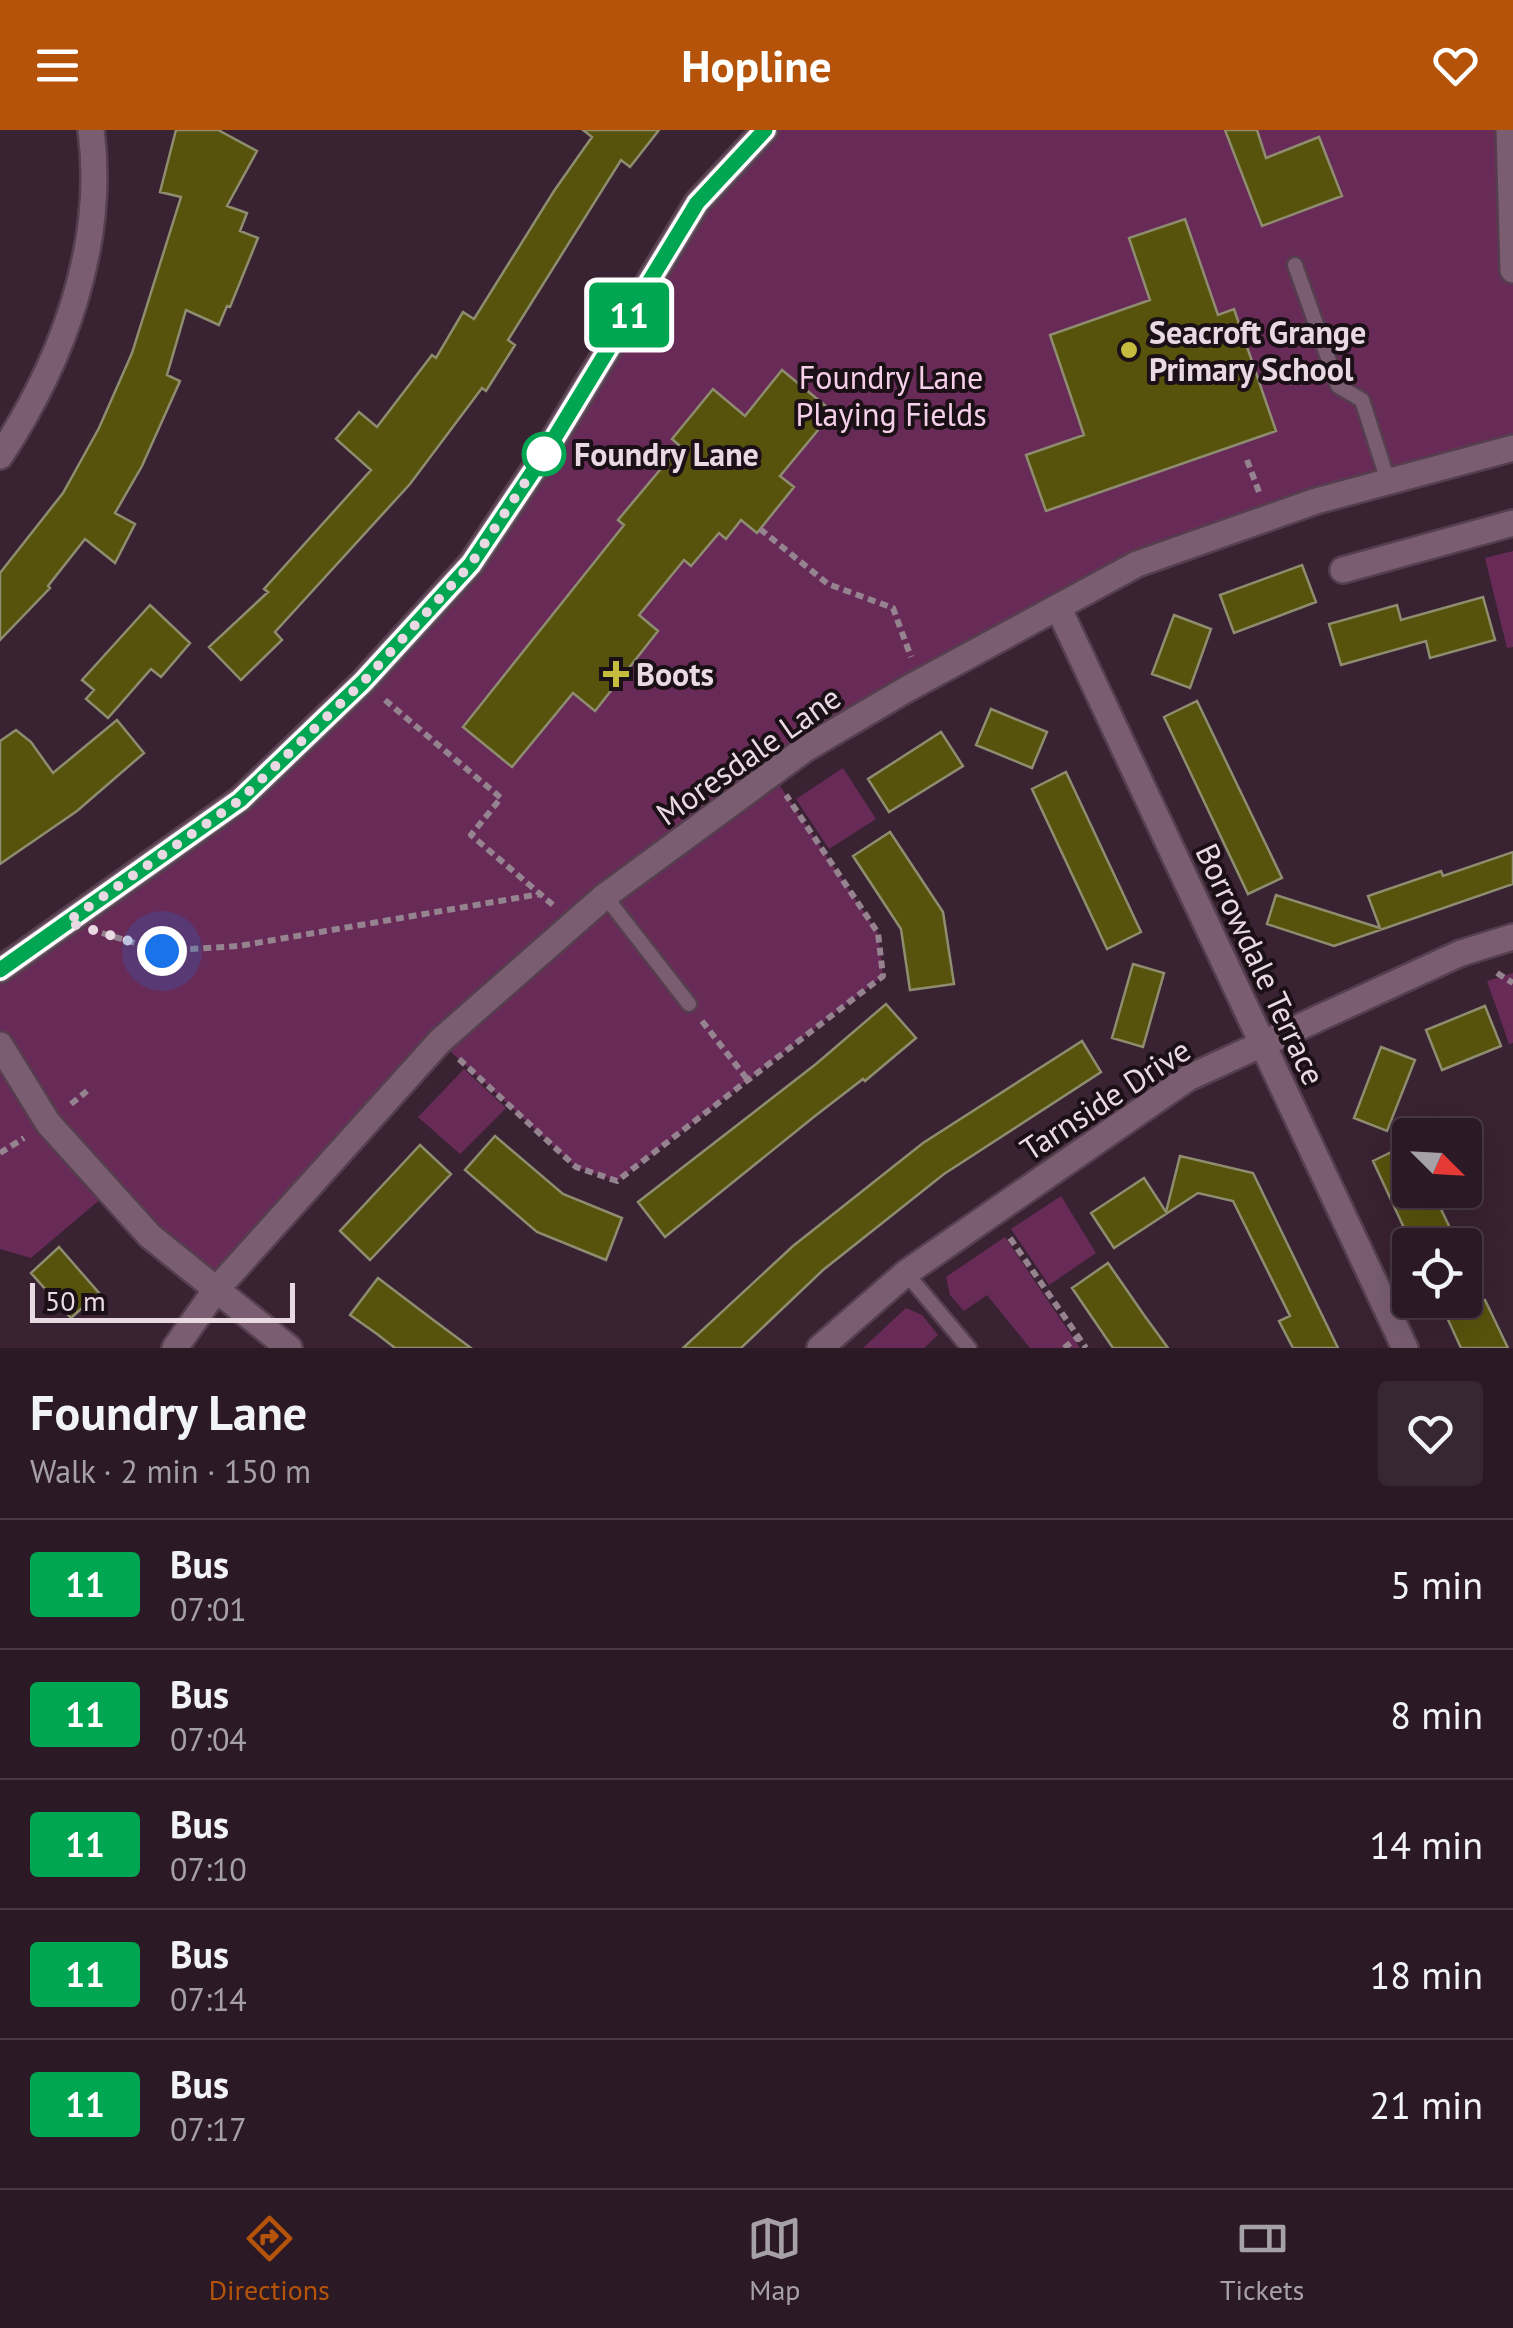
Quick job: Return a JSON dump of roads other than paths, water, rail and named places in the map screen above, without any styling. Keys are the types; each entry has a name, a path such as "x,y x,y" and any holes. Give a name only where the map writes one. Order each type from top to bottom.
{"street":[{"path":"0,456 54,354 81,276 93,212 91,130"},
{"path":"0,970 240,800 363,682 471,564 544,455 697,203 764,130"},
{"path":"1509,130 1513,270"},
{"name":"Moresdale Lane","path":"176,1348 215,1291 440,1042 605,896 805,749 1137,564 1316,501 1513,448"},
{"path":"1343,570 1513,523"},
{"name":"Borrowdale Terrace","path":"1058,607 1406,1348"},
{"name":"Tarnside Drive","path":"820,1348 906,1273 1188,1078 1461,953 1513,937"},
{"path":"0,1046 48,1123 150,1236 289,1348"}],"lane":[{"path":"1295,265 1338,386 1362,400 1388,482"},
{"path":"605,896 689,1004"},
{"path":"906,1273 969,1348"}],"place":[{"name":"Seacroft Grange Primary School","path":"1129,350"},
{"name":"Foundry Lane","path":"544,454"},
{"name":"Boots","path":"616,674"}],"park label":[{"name":"Foundry Lane Playing Fields","path":"891,396"}]}
